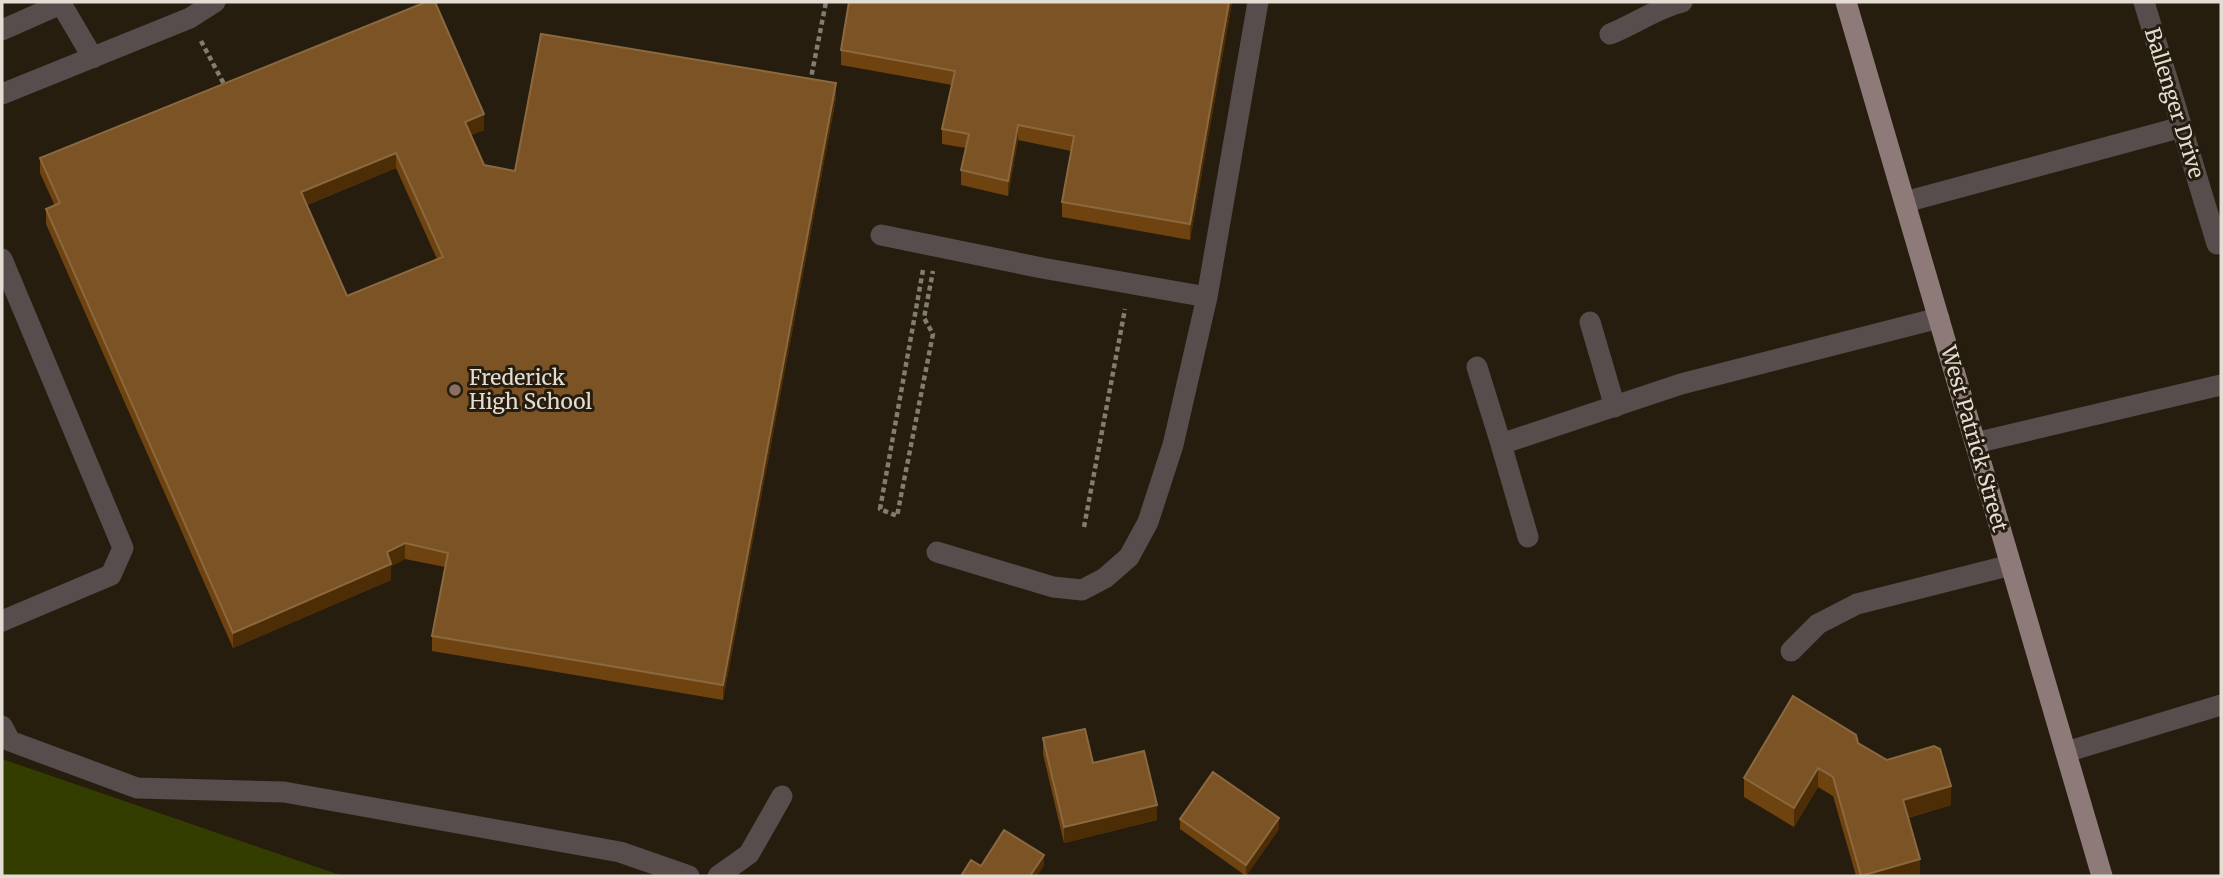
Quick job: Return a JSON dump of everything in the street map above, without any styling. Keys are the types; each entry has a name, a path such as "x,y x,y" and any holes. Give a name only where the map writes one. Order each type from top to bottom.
{"main road":[{"name":"West Patrick Street","path":"1846,2 2102,876"}],"street":[{"path":"2,94 190,18 215,2"},
{"path":"937,552 1053,587 1082,590 1105,578 1129,557 1148,522 1173,445 1208,297 1258,2"},
{"path":"1610,34 1639,23 1669,5 1682,2"},
{"name":"Ballenger Drive","path":"2144,2 2217,244"},
{"path":"2,30 61,3 93,58"},
{"path":"1905,202 2182,127"},
{"path":"881,235 1042,268 1208,297"},
{"path":"2,258 123,548 111,575 2,621"},
{"path":"1501,444 1681,384 1939,318"},
{"path":"1590,322 1615,407"},
{"path":"1477,367 1528,537"},
{"path":"1975,443 2221,385"},
{"path":"1791,651 1818,624 1857,604 2011,565"},
{"path":"2066,752 2221,705"},
{"path":"2,726 10,741 138,788 284,792 620,852 689,876"},
{"path":"718,876 749,854 782,796"}],"path":[{"path":"808,91 826,2"},
{"path":"201,40 230,96"},
{"path":"910,267 946,273"},
{"path":"923,269 880,509 897,516 933,334 924,318 933,271"},
{"path":"1084,527 1126,309 1113,306"}],"green space":[{"path":"2,759 343,876 2,876"}],"building":[{"path":"426,2 435,2 484,114 465,122 484,165 515,171 541,34 836,83 723,685 432,636 448,553 405,543 387,552 391,564 233,633 46,209 60,203 40,158","holes":["396,153 443,257 347,296 301,192"]},
{"path":"849,2 1229,2 1190,224 1062,202 1074,136 1018,125 1008,181 961,170 969,134 942,129 955,71 841,50"},
{"path":"1793,696 1856,735 1858,743 1887,760 1934,746 1940,749 1951,786 1903,800 1920,859 1861,876 1833,777 1818,768 1794,808 1744,778"},
{"path":"1085,729 1093,763 1144,751 1157,805 1064,827 1043,738"},
{"path":"1213,772 1279,818 1246,865 1180,819"},
{"path":"1004,830 1044,855 1030,876 961,876 971,860 981,866"}],"place":[{"name":"Frederick High School","path":"455,390"}]}
